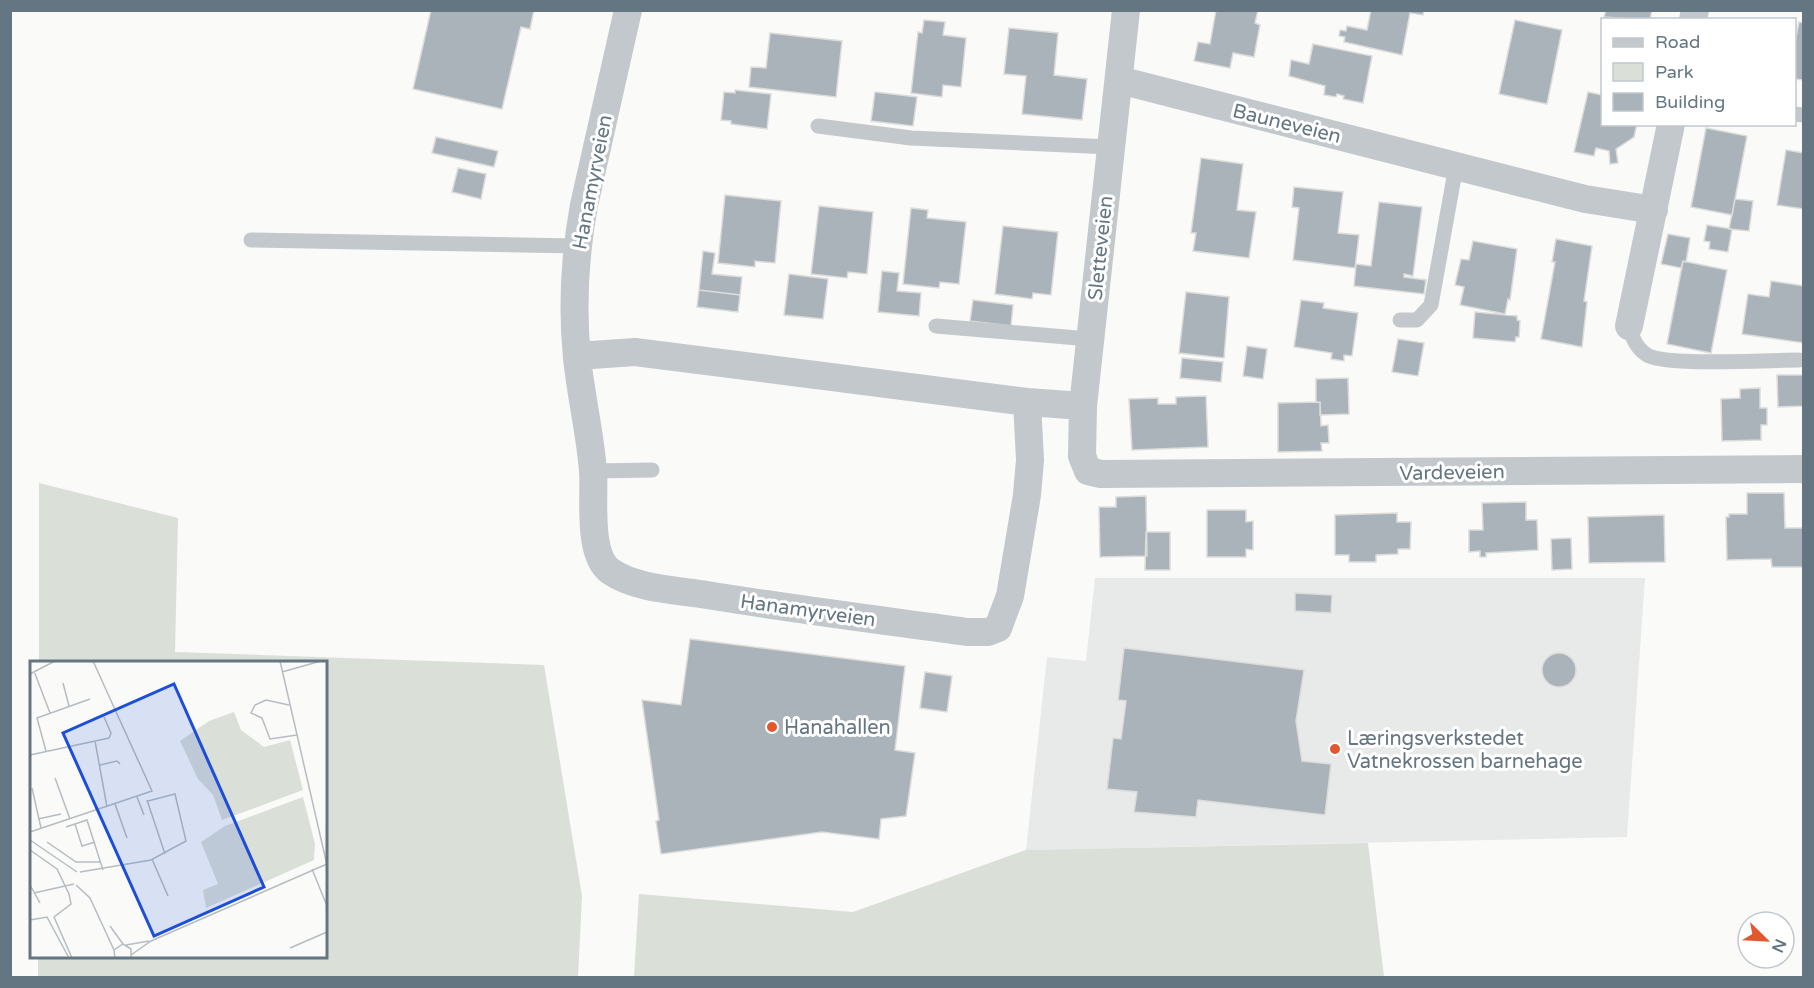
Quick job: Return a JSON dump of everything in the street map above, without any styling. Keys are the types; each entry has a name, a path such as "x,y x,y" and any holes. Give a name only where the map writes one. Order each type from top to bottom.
{"street":[{"name":"Hanamyrveien","path":"628,10 584,205 575,288 577,356 593,471 594,526 599,554 604,566 633,581 790,608 967,632 987,632 998,628 1005,615 1012,585 1028,483 1030,460 1027,402"},
{"name":"Sletteveien","path":"1101,474 1088,471 1082,456 1083,406 1126,10"},
{"name":"Bauneveien","path":"1119,80 1585,199 1654,210"},
{"path":"1629,326 1671,126"},
{"path":"577,356 635,352 1027,402 1083,406"},
{"name":"Vardeveien","path":"1101,474 1803,469"}],"lane":[{"path":"818,126 911,138 1111,147"},
{"path":"1400,320 1417,320 1431,305 1456,166"},
{"path":"250,240 578,246"},
{"path":"936,326 1090,339"},
{"path":"1629,326 1636,344 1654,357 1689,360 1799,360"},
{"path":"593,471 652,470"}],"shaded area":[{"name":"Læringsverkstedet Vatnekrossen barnehage","path":"1095,578 1645,578 1627,837 1026,850 1047,657 1086,661"}],"green space":[{"path":"39,483 178,518 175,652 544,665 582,896 578,977 38,977 38,958 327,958 327,661 39,661"},
{"path":"1368,843 1384,977 634,977 639,894 853,912 1026,850"}],"building":[{"path":"431,10 534,10 530,29 521,27 502,109 413,89"},
{"path":"1216,10 1258,10 1255,23 1260,25 1254,57 1233,53 1230,68 1194,61 1198,42 1210,44"},
{"path":"1371,10 1424,10 1423,15 1410,13 1402,55 1344,42 1345,37 1339,36 1340,30 1346,31 1347,26 1367,30"},
{"path":"1606,10 1652,10 1650,18 1604,17"},
{"path":"924,20 945,22 943,35 966,38 961,87 943,85 942,97 911,93 918,32 922,33"},
{"path":"1515,20 1562,30 1547,104 1499,94"},
{"path":"1799,22 1804,23 1804,80 1796,79 1796,38"},
{"path":"1009,28 1058,33 1054,75 1087,79 1082,120 1022,114 1026,76 1004,74"},
{"path":"770,33 842,41 836,97 749,87 751,67 766,68"},
{"path":"1313,44 1372,56 1363,103 1343,99 1344,96 1337,94 1336,97 1324,95 1325,86 1289,76 1291,60 1309,64"},
{"path":"735,90 771,94 767,129 731,124 731,121 721,120 724,92 735,93"},
{"path":"875,92 917,97 913,126 871,121"},
{"path":"1588,92 1601,95 1601,126 1637,126 1634,137 1616,149 1618,163 1610,164 1609,151 1596,148 1594,156 1574,152"},
{"path":"1706,128 1747,136 1732,215 1691,207"},
{"path":"436,137 498,151 494,167 432,153"},
{"path":"1786,150 1804,153 1804,209 1777,205"},
{"path":"1201,158 1243,164 1237,210 1256,212 1249,258 1193,251 1196,233 1191,233"},
{"path":"458,168 486,174 481,199 452,192"},
{"path":"1294,187 1343,192 1338,233 1359,235 1355,268 1293,260 1299,208 1292,207"},
{"path":"725,195 781,201 775,263 755,261 755,267 718,263"},
{"path":"1735,199 1753,201 1749,231 1729,229"},
{"path":"1379,202 1422,207 1413,276 1404,274 1404,277 1426,280 1424,294 1354,286 1356,264 1371,266"},
{"path":"819,206 873,212 867,274 848,272 847,278 811,274"},
{"path":"911,208 928,210 927,218 966,222 959,284 940,282 939,288 903,284"},
{"path":"1707,225 1732,229 1728,252 1709,249 1710,242 1704,241"},
{"path":"1003,226 1058,232 1051,295 1033,293 1032,299 995,294"},
{"path":"1668,234 1690,238 1686,262 1683,261 1681,268 1661,264"},
{"path":"1556,239 1592,246 1584,301 1587,302 1582,347 1541,339 1555,262 1552,262"},
{"path":"1473,241 1517,249 1510,300 1508,299 1505,314 1460,305 1464,287 1455,285 1461,259 1469,260"},
{"path":"703,251 715,253 712,274 742,277 740,295 699,290"},
{"path":"1683,261 1727,270 1711,353 1667,344"},
{"path":"882,271 899,273 897,291 921,293 919,316 878,312"},
{"path":"789,274 828,279 823,319 784,315"},
{"path":"1771,281 1804,286 1804,343 1742,334 1748,294 1769,297"},
{"path":"699,290 740,295 738,312 697,307"},
{"path":"1186,292 1229,297 1224,358 1179,353"},
{"path":"973,300 1013,305 1011,326 970,321"},
{"path":"1301,300 1324,303 1323,308 1358,313 1352,356 1344,355 1344,361 1331,359 1332,353 1294,347"},
{"path":"1475,312 1517,316 1517,320 1520,321 1519,337 1516,337 1515,342 1473,338"},
{"path":"1398,339 1424,343 1418,376 1392,372"},
{"path":"1247,346 1267,349 1263,379 1243,376"},
{"path":"1182,358 1223,362 1221,382 1180,378"},
{"path":"1777,375 1804,375 1804,406 1778,407"},
{"path":"1348,378 1349,414 1320,415 1320,402 1316,402 1316,379"},
{"path":"1760,388 1760,408 1767,408 1767,425 1761,425 1761,440 1722,441 1721,399 1740,398 1740,389"},
{"path":"1206,396 1208,447 1132,450 1129,399 1158,398 1158,404 1176,404 1176,397"},
{"path":"1320,402 1321,426 1328,425 1329,443 1321,443 1322,451 1278,452 1278,403"},
{"path":"1747,493 1784,493 1785,528 1804,528 1804,567 1772,567 1771,559 1727,560 1726,517 1729,517 1729,514 1747,514"},
{"path":"1146,496 1147,556 1100,557 1099,507 1116,507 1116,497"},
{"path":"1526,502 1526,520 1537,520 1538,550 1486,553 1486,557 1480,557 1480,551 1469,552 1469,530 1483,530 1482,503"},
{"path":"1207,510 1246,510 1246,522 1253,521 1253,550 1246,549 1246,557 1207,557"},
{"path":"1397,513 1397,522 1411,522 1410,549 1398,549 1398,554 1376,555 1376,562 1349,562 1349,555 1335,555 1335,515"},
{"path":"1664,515 1665,562 1589,563 1588,517"},
{"path":"1146,532 1170,532 1170,570 1145,570"},
{"path":"1571,538 1572,569 1552,570 1551,539"},
{"path":"1295,593 1332,595 1331,613 1295,611"},
{"name":"Hanahallen","path":"690,639 905,666 895,750 915,753 906,816 881,819 879,839 822,832 661,854 656,821 659,820 642,700 681,705"},
{"path":"1124,648 1304,670 1296,721 1302,761 1331,764 1325,815 1198,800 1196,817 1134,812 1137,792 1107,789 1113,738 1121,739 1126,701 1118,700"},
{"path":"1559,653 1571,658 1576,670 1571,682 1559,687 1547,682 1542,670 1547,658"},
{"path":"925,672 952,676 947,712 920,708"}],"place":[{"name":"Hanahallen","path":"772,727"},
{"name":"Læringsverkstedet Vatnekrossen barnehage","path":"1335,749"}]}
